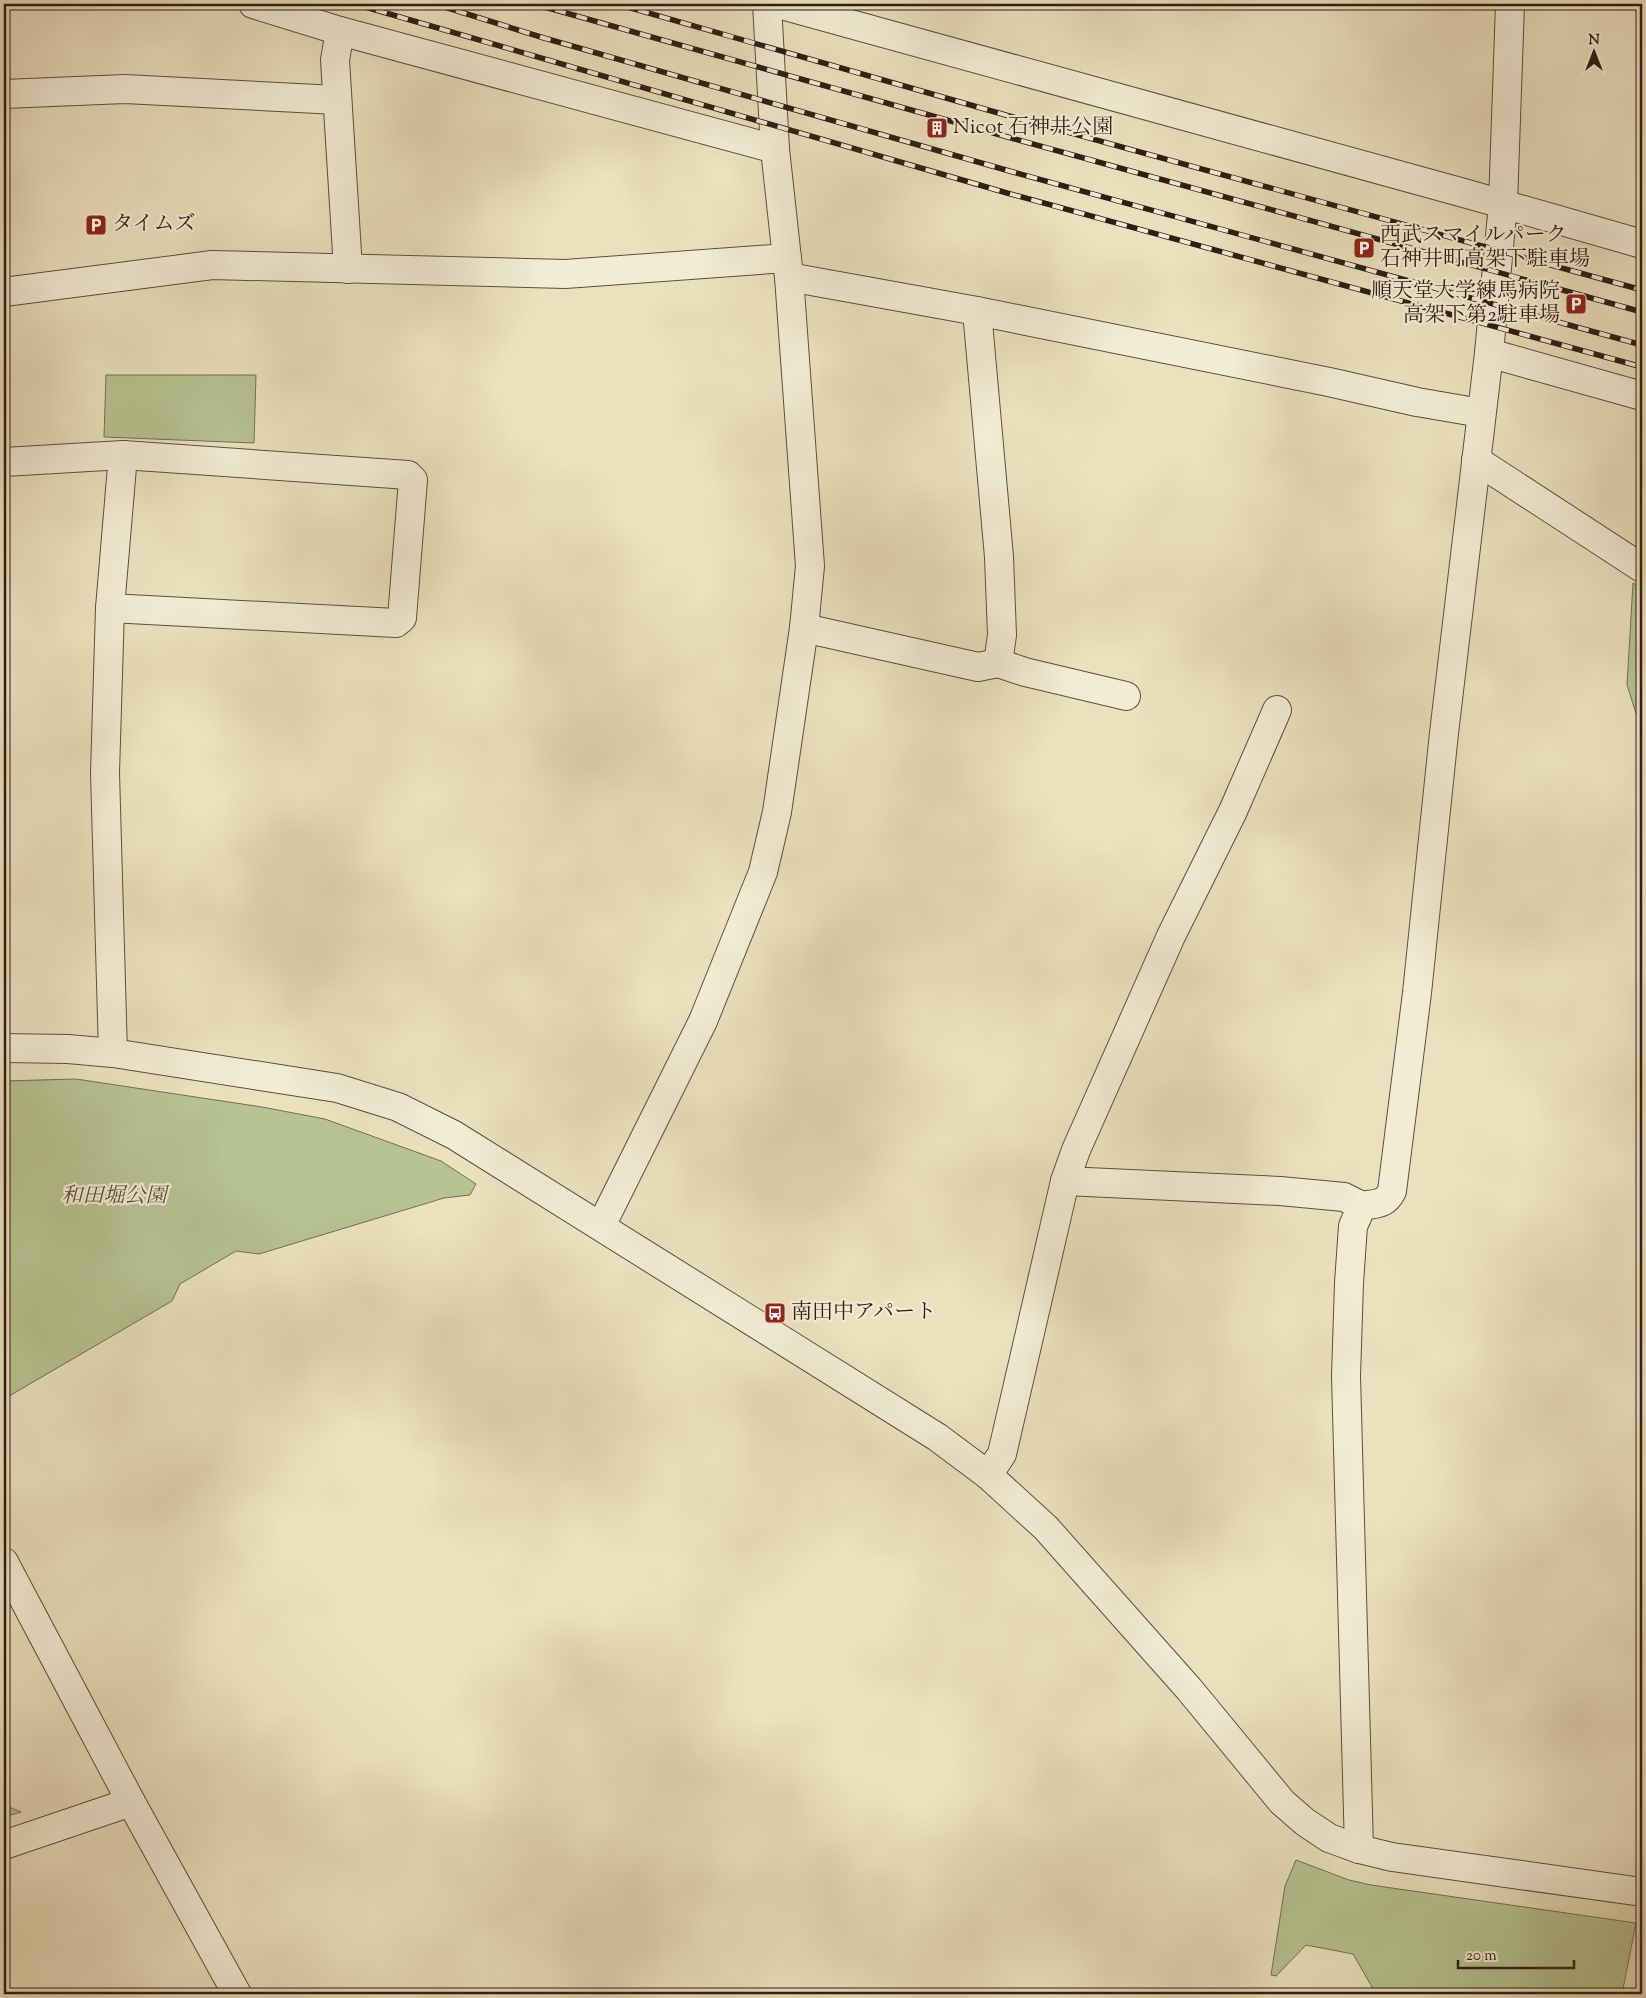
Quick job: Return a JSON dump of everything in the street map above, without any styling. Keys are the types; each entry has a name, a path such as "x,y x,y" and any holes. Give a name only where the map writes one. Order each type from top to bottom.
{"street":[{"path":"252,4 340,31 775,149"},
{"path":"601,1226 703,1021 763,872 777,812 804,628 810,566 788,268 775,149 767,4"},
{"path":"778,4 1642,244"},
{"path":"1065,1181 1289,1192 1344,1197 1362,1206 1387,1200 1392,1191 1417,993 1503,204 1510,4"},
{"path":"340,31 335,60 348,269"},
{"path":"4,94 125,89 337,100"},
{"path":"4,292 212,265 565,274 788,268 977,311 1329,382 1417,402 1481,413"},
{"path":"977,311 999,557 1002,636 998,663"},
{"path":"1488,353 1642,396"},
{"path":"4,462 123,455 408,475 413,480 402,618 396,623 110,608"},
{"path":"113,1054 105,773 110,608 123,455"},
{"path":"1476,460 1642,568"},
{"path":"804,628 978,667 998,663 1025,672 1126,696"},
{"path":"988,1475 1002,1454 1065,1181 1076,1150 1171,936 1233,811 1278,710"},
{"path":"4,1048 68,1049 113,1054 337,1088 398,1107 454,1135 937,1437 988,1475 1046,1528 1189,1689 1282,1802 1305,1822 1329,1838 1359,1850 1392,1857 1642,1892"},
{"path":"1359,1850 1346,1376 1353,1226 1362,1206"},
{"path":"4,1562 131,1802 237,1994"},
{"path":"4,1845 131,1802"}],"green space":[{"path":"106,375 256,375 254,443 104,437"},
{"path":"1633,583 1642,589 1642,732 1627,685"},
{"name":"和田堀公園","path":"76,1079 262,1107 325,1119 441,1161 476,1184 470,1195 444,1198 259,1254 236,1251 180,1284 172,1301 4,1399 4,1081"},
{"path":"4,1805 21,1812 4,1817"},
{"path":"1296,1860 1349,1880 1371,1885 1636,1923 1622,1994 1385,1994 1375,1992 1353,1954 1306,1945 1276,1976 1271,1975 1285,1886"}],"railway":[{"path":"355,4 1007,193 1642,367"},
{"path":"435,4 544,38 1013,172 1642,345"},
{"path":"534,4 1642,312"},
{"path":"617,4 1009,116 1642,290"}],"place":[{"name":"Nicot 石神井公園","path":"937,128"},
{"name":"タイムズ","path":"96,225"},
{"name":"西武スマイルパーク 石神井町高架下駐車場","path":"1364,248"},
{"name":"順天堂大学練馬病院 高架下第2駐車場","path":"1576,304"},
{"name":"南田中アパート","path":"775,1313"}]}
